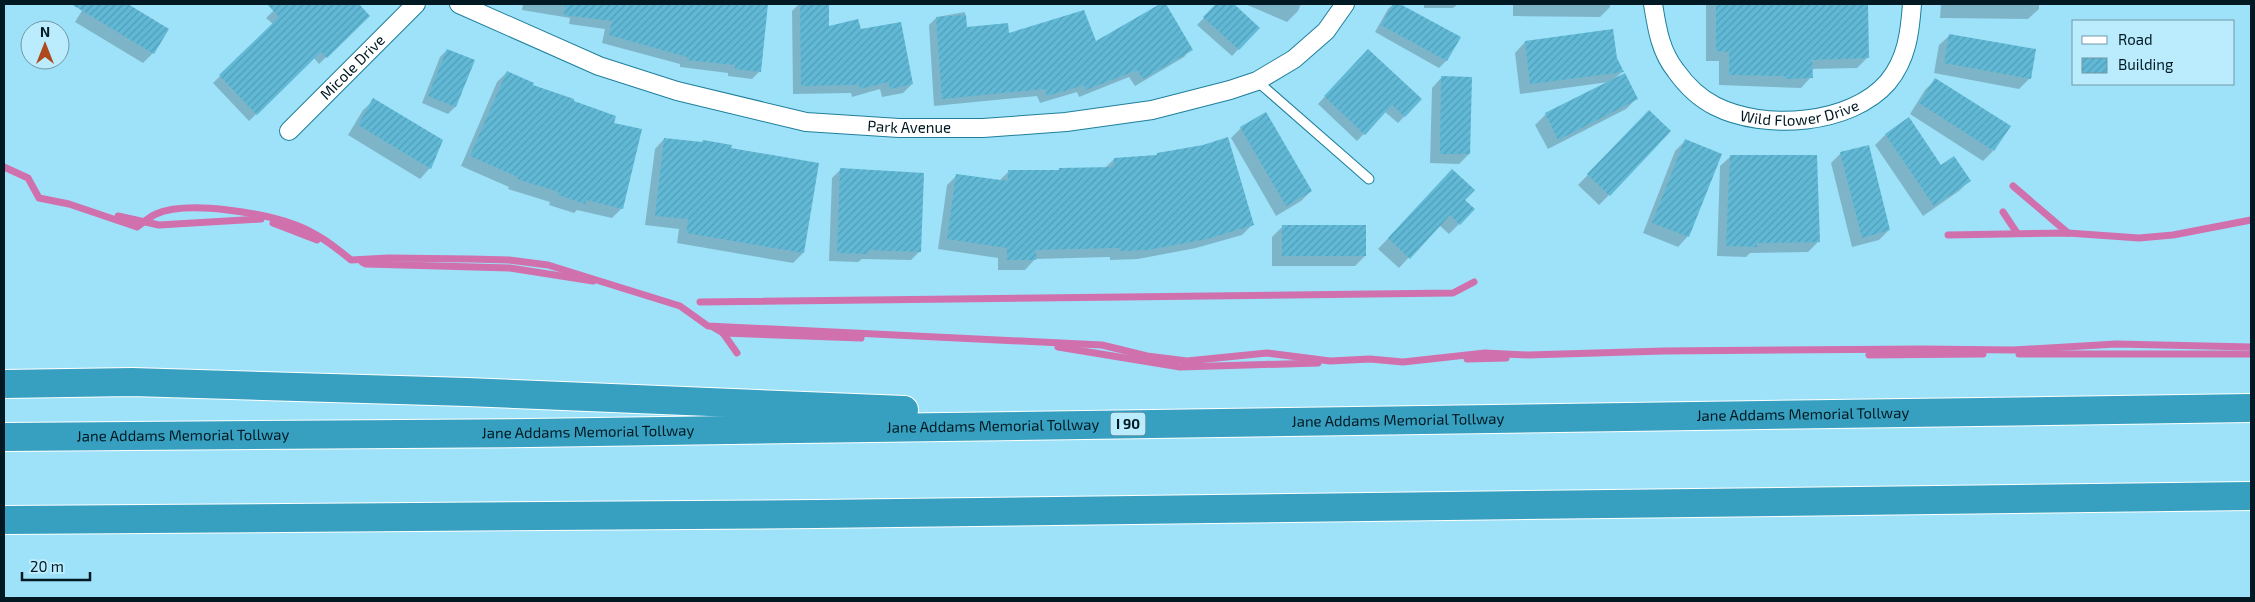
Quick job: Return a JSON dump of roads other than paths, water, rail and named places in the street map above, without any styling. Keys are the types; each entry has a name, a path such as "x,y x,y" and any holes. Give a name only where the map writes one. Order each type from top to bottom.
{"highway":[{"path":"4,384 132,382 467,392 890,409 1143,424"},
{"name":"Jane Addams Memorial Tollway","path":"4,438 2251,408"},
{"path":"4,520 816,514 2251,496"}],"street":[{"name":"Micole Drive","path":"289,131 416,4"},
{"name":"Park Avenue","path":"459,4 600,66 677,91 806,122 898,128 973,128 1066,122 1152,110 1230,90 1257,81 1311,46 1326,30 1345,4"},
{"name":"Wild Flower Drive","path":"1653,4 1658,35 1665,54 1674,70 1700,97 1716,106 1750,117 1786,120 1824,117 1861,105 1876,94 1889,81 1906,48 1910,31 1912,4"}],"lane":[{"path":"1257,81 1369,179"}],"waterway":[{"path":"4,167 28,178 39,198 69,204 137,227 153,215 170,210 206,208 265,216 296,225 325,240 351,260 388,258 471,259 509,260 548,265 680,306 708,326 1102,345 1147,356 1187,361 1267,353 1330,361 1370,359 1403,362 1485,353 1528,355 1664,351 2013,350 2116,344 2251,347"},
{"path":"2013,186 2068,233"},
{"path":"2003,212 2017,233"},
{"path":"118,216 159,225 261,219"},
{"path":"1948,235 2068,233 2139,238 2173,235 2251,220"},
{"path":"273,223 317,240"},
{"path":"362,262 366,264 510,268 593,281"},
{"path":"700,302 1453,293 1474,282"},
{"path":"713,327 723,333 861,338"},
{"path":"723,333 737,353"},
{"path":"1058,347 1180,367 1318,363"},
{"path":"1869,355 1983,354"},
{"path":"2019,354 2251,354"},
{"path":"1467,359 1506,358"}]}
